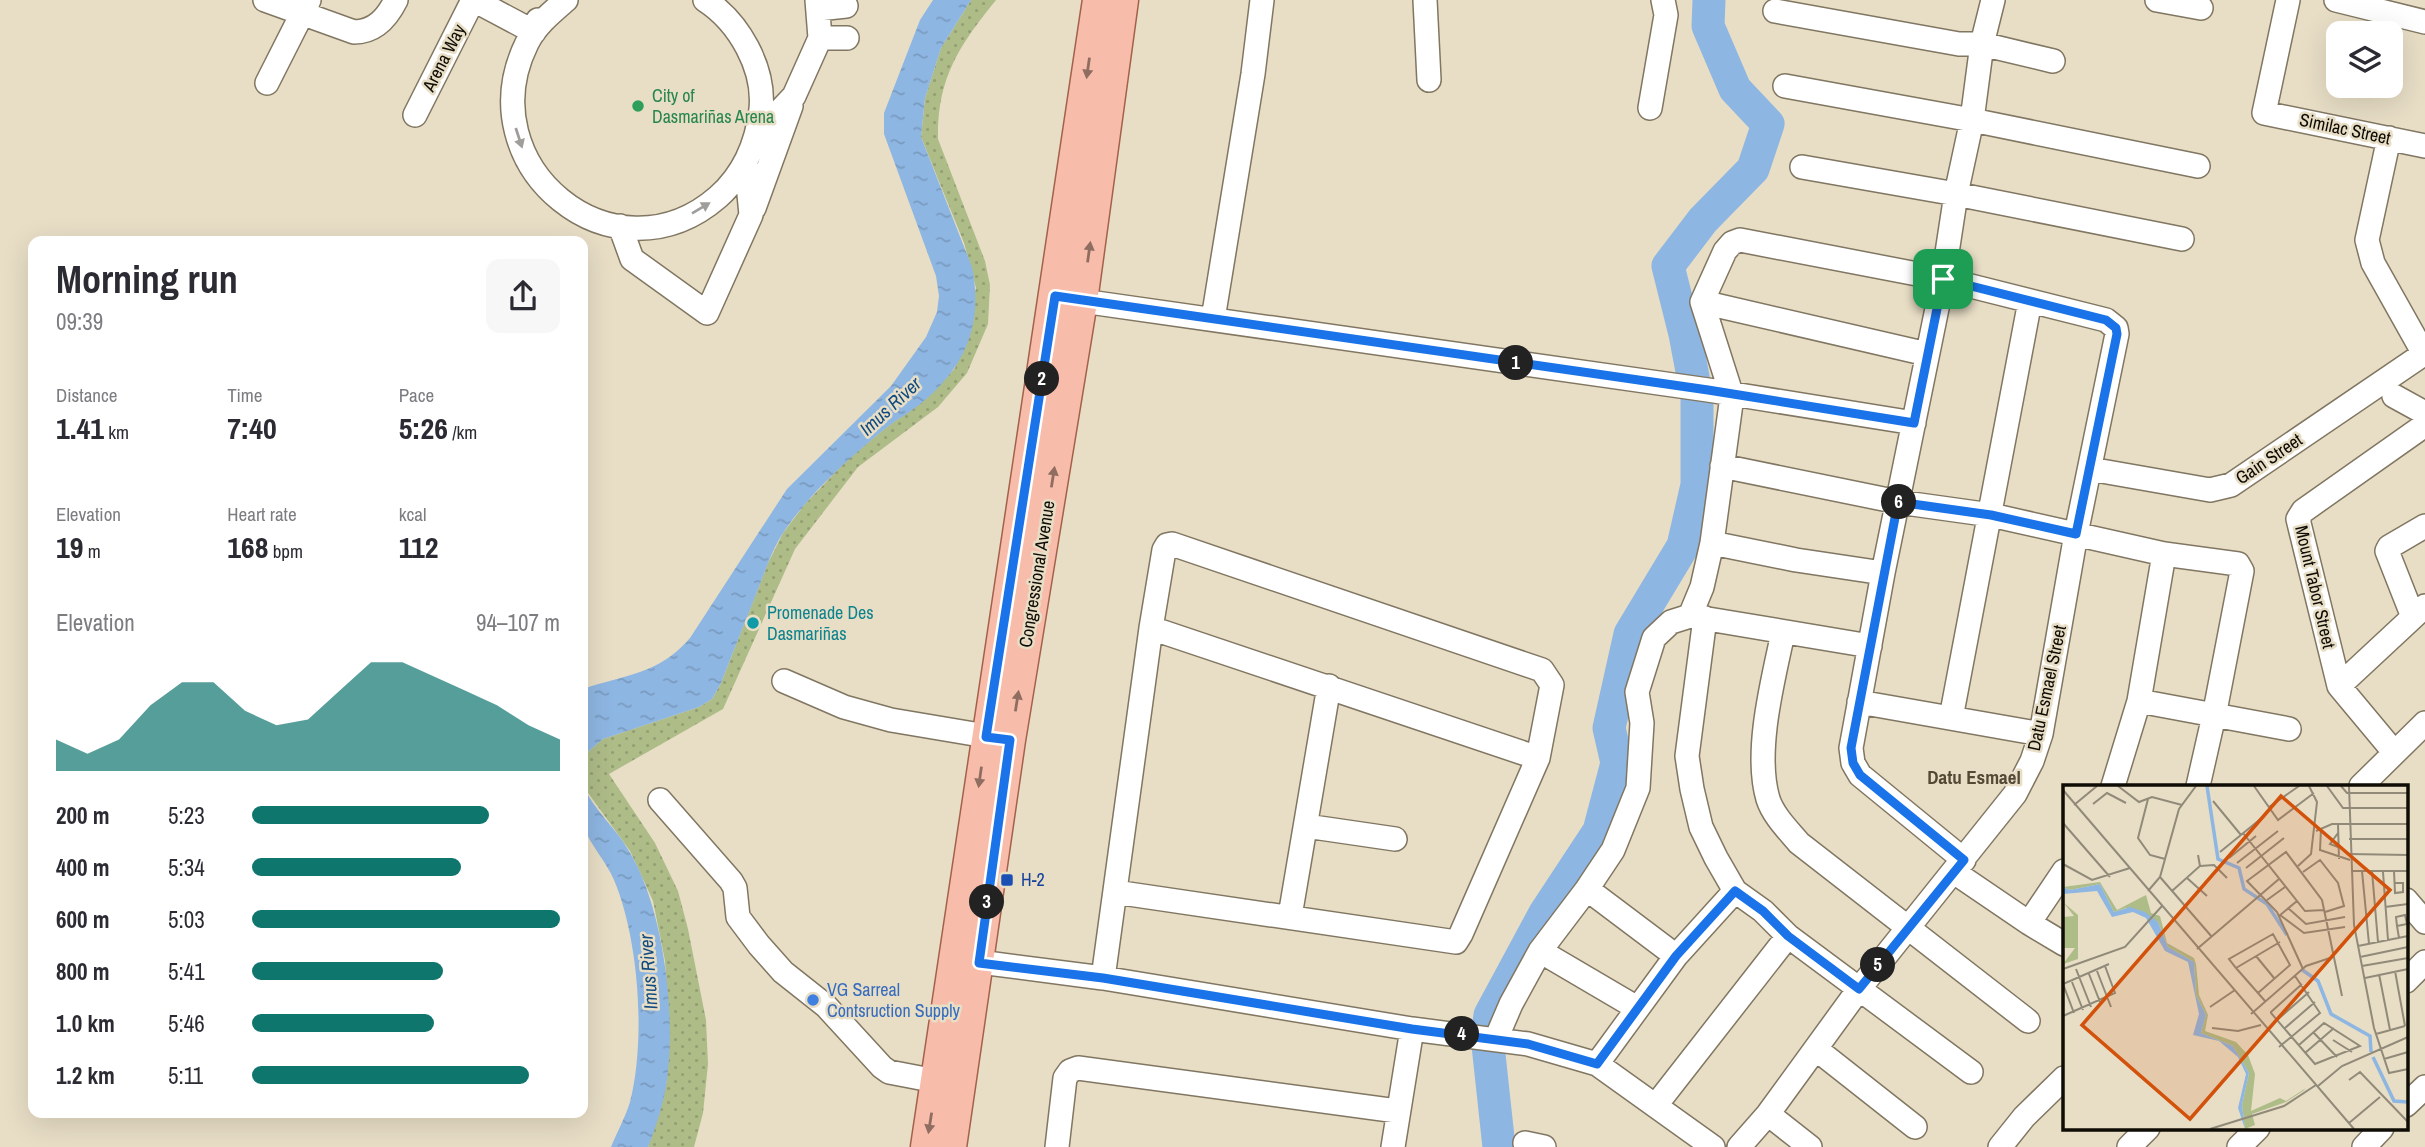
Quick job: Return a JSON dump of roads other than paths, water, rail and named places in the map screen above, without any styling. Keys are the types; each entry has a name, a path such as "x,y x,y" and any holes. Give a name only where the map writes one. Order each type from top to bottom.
{"main road":[{"name":"Congressional Avenue","path":"1068,299 1098,0"},
{"name":"Congressional Avenue","path":"951,1147 966,961 998,739 1068,299 1123,0"},
{"name":"Congressional Avenue","path":"926,1147 936,1081 966,961"}],"street":[{"path":"265,0 305,7 354,32 366,32 376,26 391,10 396,0"},
{"path":"473,0 534,32"},
{"name":"Arena Way","path":"415,115 473,0"},
{"path":"545,0 516,71 512,100 515,130 526,159 542,184 565,204 591,219 620,226 650,227 679,220 706,207 729,187 746,163 757,135 761,105 758,75 748,47 731,22 705,0"},
{"path":"534,32 545,18 566,0"},
{"path":"1213,319 1253,74 1262,0"},
{"path":"1425,0 1429,80"},
{"path":"1650,108 1667,15 1663,0"},
{"path":"1993,0 1982,44 1972,120 1956,194 1943,279 1851,748 1853,763 1860,775 1959,866 2029,923 2063,943"},
{"path":"2157,0 2201,8"},
{"name":"Similac Street","path":"2288,0 2264,113 2425,146"},
{"path":"2336,0 2425,22"},
{"path":"620,226 632,259 707,313 751,215 794,96 820,38 818,5 846,6"},
{"path":"267,83 305,7"},
{"path":"1775,11 1959,44 1982,44 2053,61"},
{"path":"820,38 847,38"},
{"path":"1785,86 1972,120 2198,166"},
{"path":"757,135 794,96"},
{"path":"2389,138 2367,240 2372,263 2425,353"},
{"path":"746,163 751,215"},
{"path":"1802,167 1956,194 2182,239"},
{"path":"1951,718 2030,301 1943,279 1740,240 1732,243 1725,251 1702,302 1731,396 1712,543 1697,617 1687,756 1701,827 1735,891 1763,911 1788,936 1970,1072"},
{"path":"1068,299 1708,390 1731,396 1914,423"},
{"name":"Datu Esmael Street","path":"1739,1147 1768,1114 1859,989 2015,794 2032,761 2041,734 2076,534 2117,334 2116,328 2106,320 2030,301"},
{"path":"1702,302 1927,354"},
{"name":"Gain Street","path":"2090,469 2210,490 2231,485 2425,353"},
{"path":"2394,396 2425,413"},
{"name":"Mount Tabor Street","path":"2394,752 2339,686 2298,519 2303,511 2425,425"},
{"path":"1723,467 1898,502 1991,515 2164,554 2238,564 2241,567 2214,717 2198,785"},
{"path":"2339,686 2419,612 2388,551 2389,547 2425,526"},
{"path":"1712,543 1796,560 1884,573"},
{"path":"1103,978 1151,628 1167,545 1172,544 1542,670 1548,676 1552,685 1538,758 1456,942 1115,892"},
{"path":"2112,785 2139,701 2164,554"},
{"path":"1493,1039 1540,951 1613,850 1638,788 1642,723 1637,692 1654,638 1671,622 1697,617 1870,646"},
{"path":"1151,628 1538,758"},
{"path":"1783,633 1766,710 1765,778 1768,801 1799,844 2028,1021"},
{"path":"784,681 844,707 891,720 998,739"},
{"path":"1290,916 1329,686"},
{"path":"2139,701 2289,729"},
{"path":"1859,702 2041,734"},
{"path":"2362,785 2425,723"},
{"path":"660,800 731,881 735,888 738,917 783,972 827,1006 889,1072 936,1081"},
{"path":"1306,826 1395,839"},
{"path":"2029,923 2063,872"},
{"path":"1587,889 1676,956"},
{"path":"1597,1064 1676,956 1735,891"},
{"path":"2408,902 2425,922"},
{"path":"1656,1105 1788,936"},
{"path":"1540,951 1637,1009"},
{"path":"966,961 1103,978 1412,1029 1528,1044 1597,1064 1713,1147"},
{"path":"2408,979 2425,962"},
{"path":"1393,1147 1412,1029"},
{"path":"1816,1049 1915,1127"},
{"path":"1057,1147 1065,1078 1070,1071 1079,1068 1397,1111"},
{"path":"2000,1147 2024,1117 2063,1079"},
{"path":"2408,1103 2425,1087"},
{"path":"1768,1114 1810,1147"},
{"path":"2129,1147 2146,1130"},
{"path":"2239,1147 2257,1130"},
{"path":"2364,1147 2380,1130"}],"water":[{"name":"Imus River","path":"933,0 971,0 941,48 925,98 921,137 972,267 975,287 973,324 961,357 940,386 916,408 858,451 807,502 785,530 770,558 721,683 712,699 699,707 603,739 588,752 588,688 641,672 666,659 690,638 787,489 891,386 926,337 937,312 939,296 936,276 884,134 884,113 920,20"},
{"name":"Imus River","path":"588,794 629,851 641,875 659,931 668,994 669,1054 664,1097 648,1147 611,1147 630,1102 635,1077 639,1020 634,960 623,904 611,873 588,836"}],"waterway":[{"path":"1499,1147 1487,1036 1490,1015 1545,913 1599,831 1617,763 1609,728 1630,634 1683,546 1697,485 1697,398 1668,266 1703,220 1753,169 1768,124 1735,89 1708,26 1709,0"}],"place":[{"name":"City of Dasmariñas Arena","path":"638,106"},
{"name":"Promenade Des Dasmariñas","path":"753,623"},
{"name":"H-2","path":"1007,880"},
{"name":"VG Sarreal Contsruction Supply","path":"813,1000"}],"district":[{"name":"Datu Esmael","path":"1974,777"}]}
